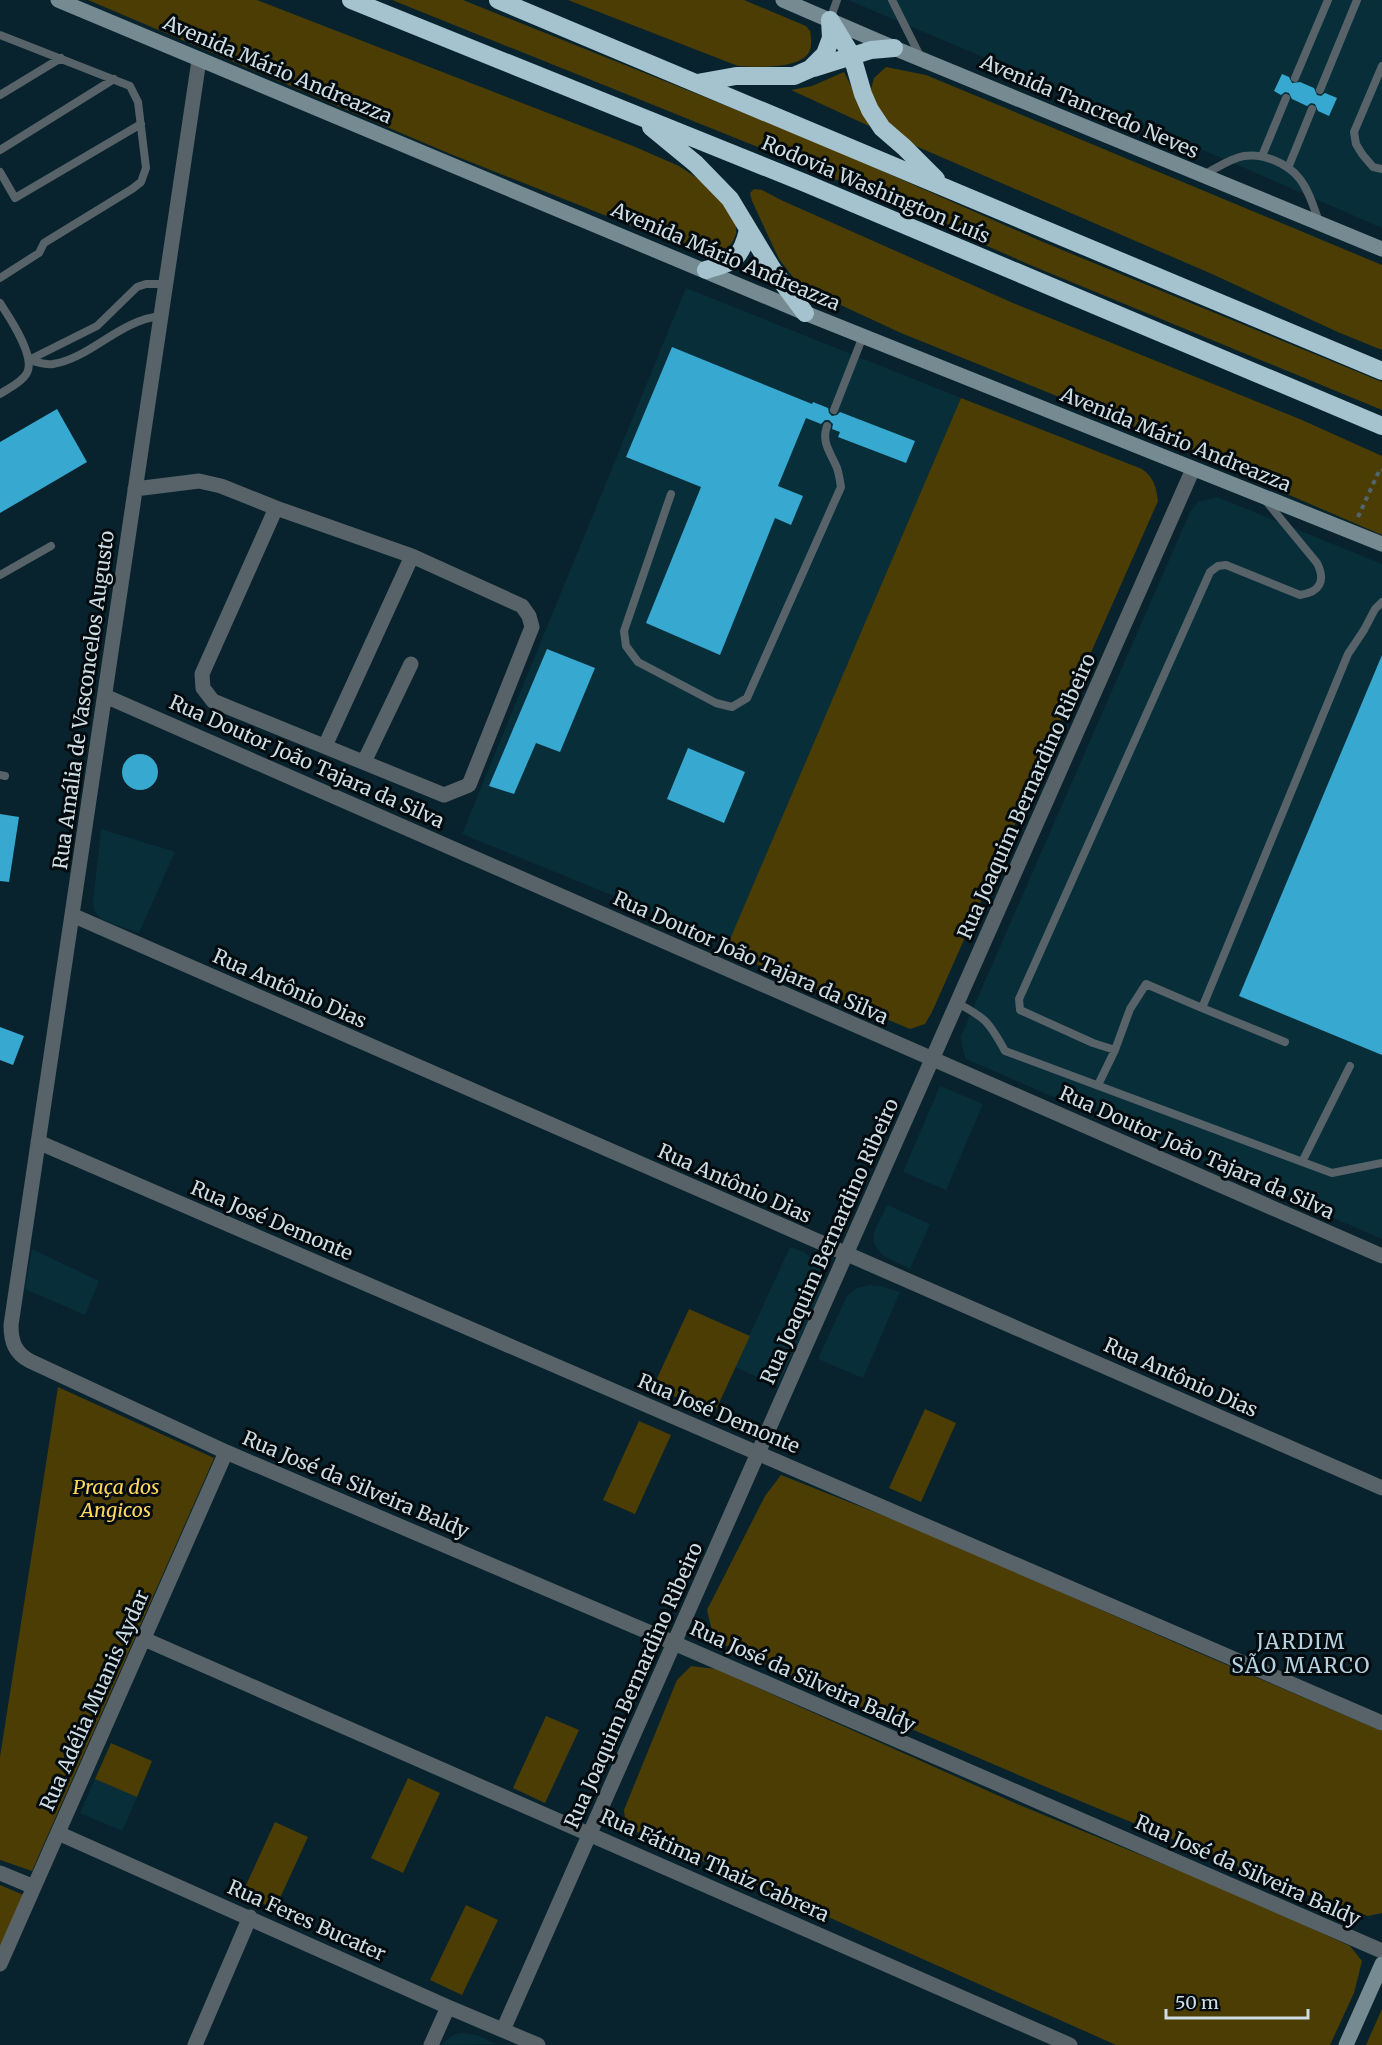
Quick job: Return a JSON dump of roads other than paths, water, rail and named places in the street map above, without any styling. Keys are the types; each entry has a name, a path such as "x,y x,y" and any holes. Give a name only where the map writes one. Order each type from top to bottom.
{"highway":[{"name":"Rodovia Washington Luís","path":"351,0 816,187 1382,426"},
{"name":"Rodovia Washington Luís","path":"498,0 1382,371"},
{"path":"810,69 825,54 831,38 830,20"},
{"path":"830,20 852,56 862,94 882,128 943,186"},
{"path":"696,83 736,76 794,76 871,50 894,48"},
{"path":"638,116 696,164 730,199 773,270 805,313"},
{"path":"706,270 729,263 744,248 748,230"}],"main road":[{"name":"Avenida Mário Andreazza","path":"58,0 805,313 1382,544"},
{"name":"Avenida Tancredo Neves","path":"783,0 1382,249"},
{"path":"1347,2045 1382,1964"}],"street":[{"name":"Rua Amália de Vasconcelos Augusto","path":"14,1346 11,1325 199,60"},
{"name":"Rua Joaquim Bernardino Ribeiro","path":"503,2030 1193,469"},
{"path":"135,489 199,481 221,486 412,556 522,606 529,616 532,627 469,785 444,795 213,701 203,688 202,674 276,508"},
{"path":"325,746 412,556"},
{"path":"364,762 411,664"},
{"name":"Rua Doutor João Tajara da Silva","path":"105,696 1382,1256"},
{"name":"Rua Antônio Dias","path":"72,915 1382,1488"},
{"name":"Rua José Demonte","path":"38,1142 1382,1723"},
{"name":"Rua José da Silveira Baldy","path":"14,1346 20,1356 226,1452 674,1643 1382,1951"},
{"name":"Rua Adélia Muanis Aydar","path":"0,1964 226,1452"},
{"name":"Rua Fátima Thaiz Cabrera","path":"144,1639 1070,2045"},
{"name":"Rua Feres Bucater","path":"58,1833 538,2045"},
{"path":"0,1873 34,1887"},
{"path":"195,2045 250,1917"},
{"path":"431,2045 448,2007"}],"lane":[{"path":"830,20 837,0"},
{"path":"892,0 922,59"},
{"path":"1295,78 1328,0"},
{"path":"1320,90 1357,0"},
{"path":"0,35 130,86 138,102 146,168 141,182 132,189 44,243 39,253 0,278"},
{"path":"0,95 61,58"},
{"path":"1382,66 1354,132 1356,144 1362,154 1373,167 1382,170"},
{"path":"0,150 114,79"},
{"path":"1262,156 1286,98"},
{"path":"1288,168 1312,109"},
{"path":"0,172 15,198 141,123"},
{"path":"1203,176 1243,156 1262,156 1288,168 1300,179 1319,223"},
{"path":"29,360 97,326 137,287 146,284 166,284"},
{"path":"0,303 15,327 29,360 27,372 19,381 0,394"},
{"path":"29,360 54,364 76,355 136,321 161,316"},
{"path":"834,410 863,336"},
{"path":"671,494 624,631 626,646 638,662 716,703 732,707 747,698 841,487 838,470 826,448 824,435 827,426"},
{"path":"1115,1050 1020,1010 1019,999 1210,572 1218,566 1226,565 1300,595 1309,594 1321,582 1322,573 1317,563 1261,496"},
{"path":"0,575 51,546"},
{"path":"1202,1008 1348,654 1375,609 1382,602"},
{"path":"1098,1085 1115,1050 1130,1009 1146,984 1285,1042"},
{"path":"957,1002 982,1016 1005,1051 1332,1173 1382,1163"},
{"path":"1302,1162 1350,1066"}],"district":[{"name":"JARDIM SÃO MARCO","path":"1301,1653"}],"park label":[{"name":"Praça dos Angicos","path":"116,1498"}]}
